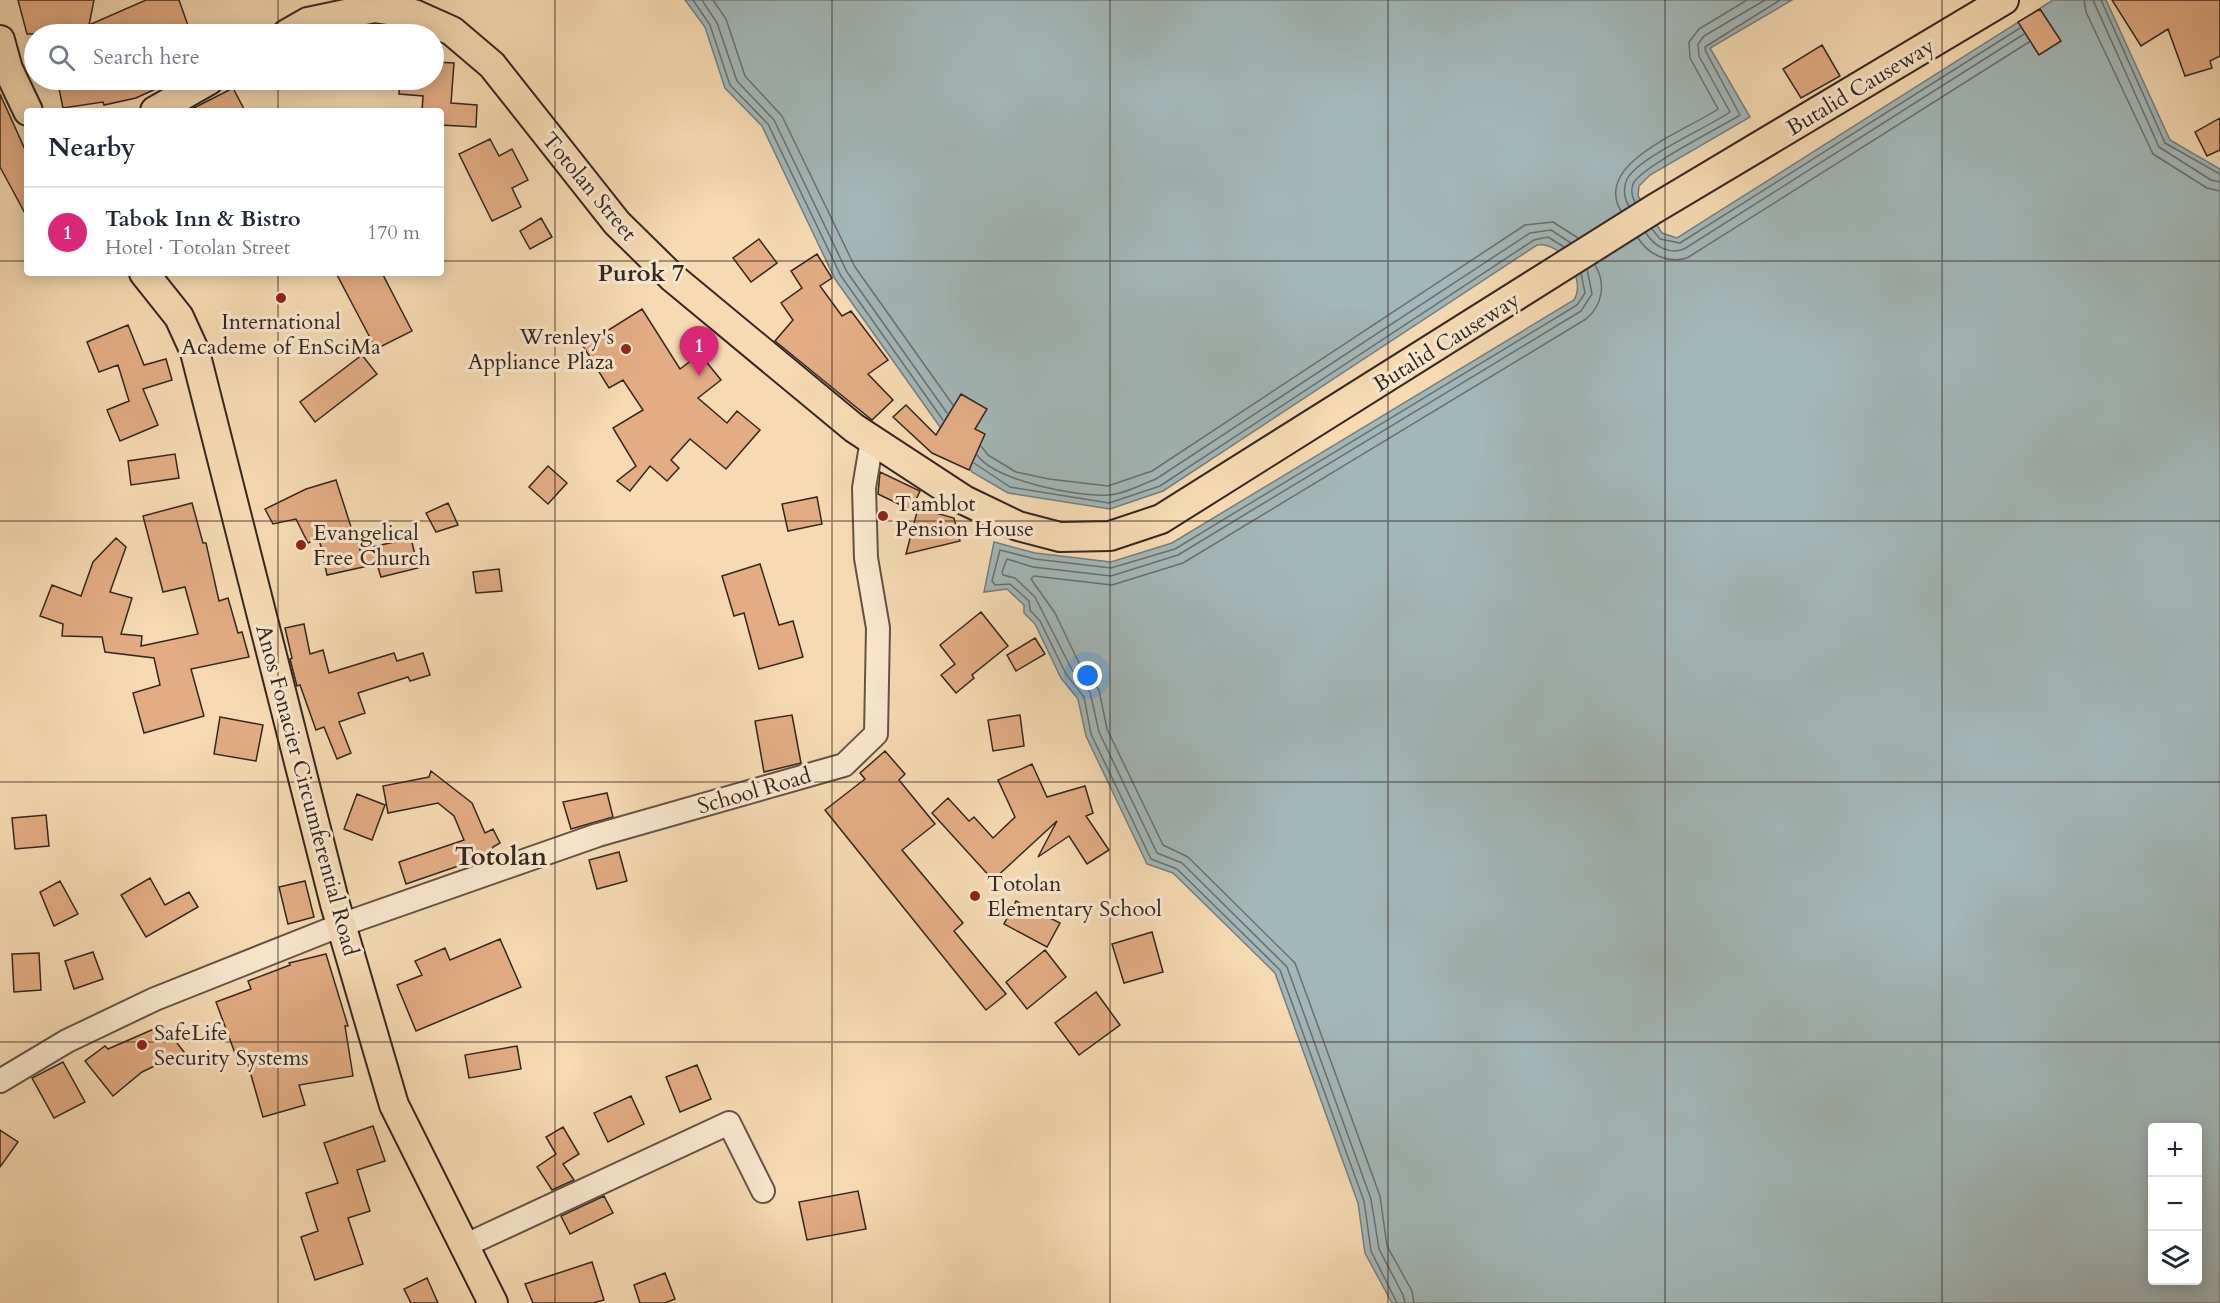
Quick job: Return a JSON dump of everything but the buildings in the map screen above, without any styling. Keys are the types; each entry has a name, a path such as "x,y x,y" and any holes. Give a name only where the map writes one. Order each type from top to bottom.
{"main road":[{"name":"Butalid Causeway","path":"872,440 964,500 1018,526 1060,537 1110,536 1161,519 1562,269 1654,209 2004,0"},
{"name":"Totolan Street","path":"304,24 374,9 414,14 436,24"},
{"name":"Totolan Street","path":"444,27 452,31 492,65 616,223 673,278 872,440"},
{"path":"0,40 4,70 26,108"},
{"path":"160,108 192,90"},
{"name":"Anos Fonacier Circumferential Road","path":"146,276 178,317 195,352 341,924 394,1105 494,1303"}],"street":[{"name":"School Road","path":"0,1081 67,1041 155,999 341,924 598,835 844,765 876,734 878,628 866,558 864,488 872,440"},
{"path":"464,1246 729,1123 763,1191"}],"water":[{"path":"685,0 1792,0 1710,48 1750,117 1650,175 1639,186 1638,196 1662,233 1677,238 2053,0 2106,0 2170,140 2220,169 2220,1303 1392,1303 1365,1253 1358,1203 1275,973 1173,873 1147,864 1086,736 1078,699 1061,678 1035,624 1024,613 1024,605 1007,589 984,592 994,542 1035,553 1111,562 1172,543 1574,300 1577,282 1574,272 1563,255 1555,249 1546,245 1537,245 1163,491 1110,509 1008,493 972,472 835,279 762,126 725,88 705,27"}],"place":[{"name":"International Academe of EnSciMa","path":"281,298"},
{"name":"Wrenley's Appliance Plaza","path":"626,349"},
{"name":"Tabok Inn & Bistro","path":"699,376"},
{"name":"Tamblot Pension House","path":"883,516"},
{"name":"Evangelical Free Church","path":"301,545"},
{"name":"Totolan Elementary School","path":"975,896"},
{"name":"SafeLife Security Systems","path":"142,1045"}],"district":[{"name":"Purok 7","path":"641,273"},
{"name":"Totolan","path":"501,856"}]}
